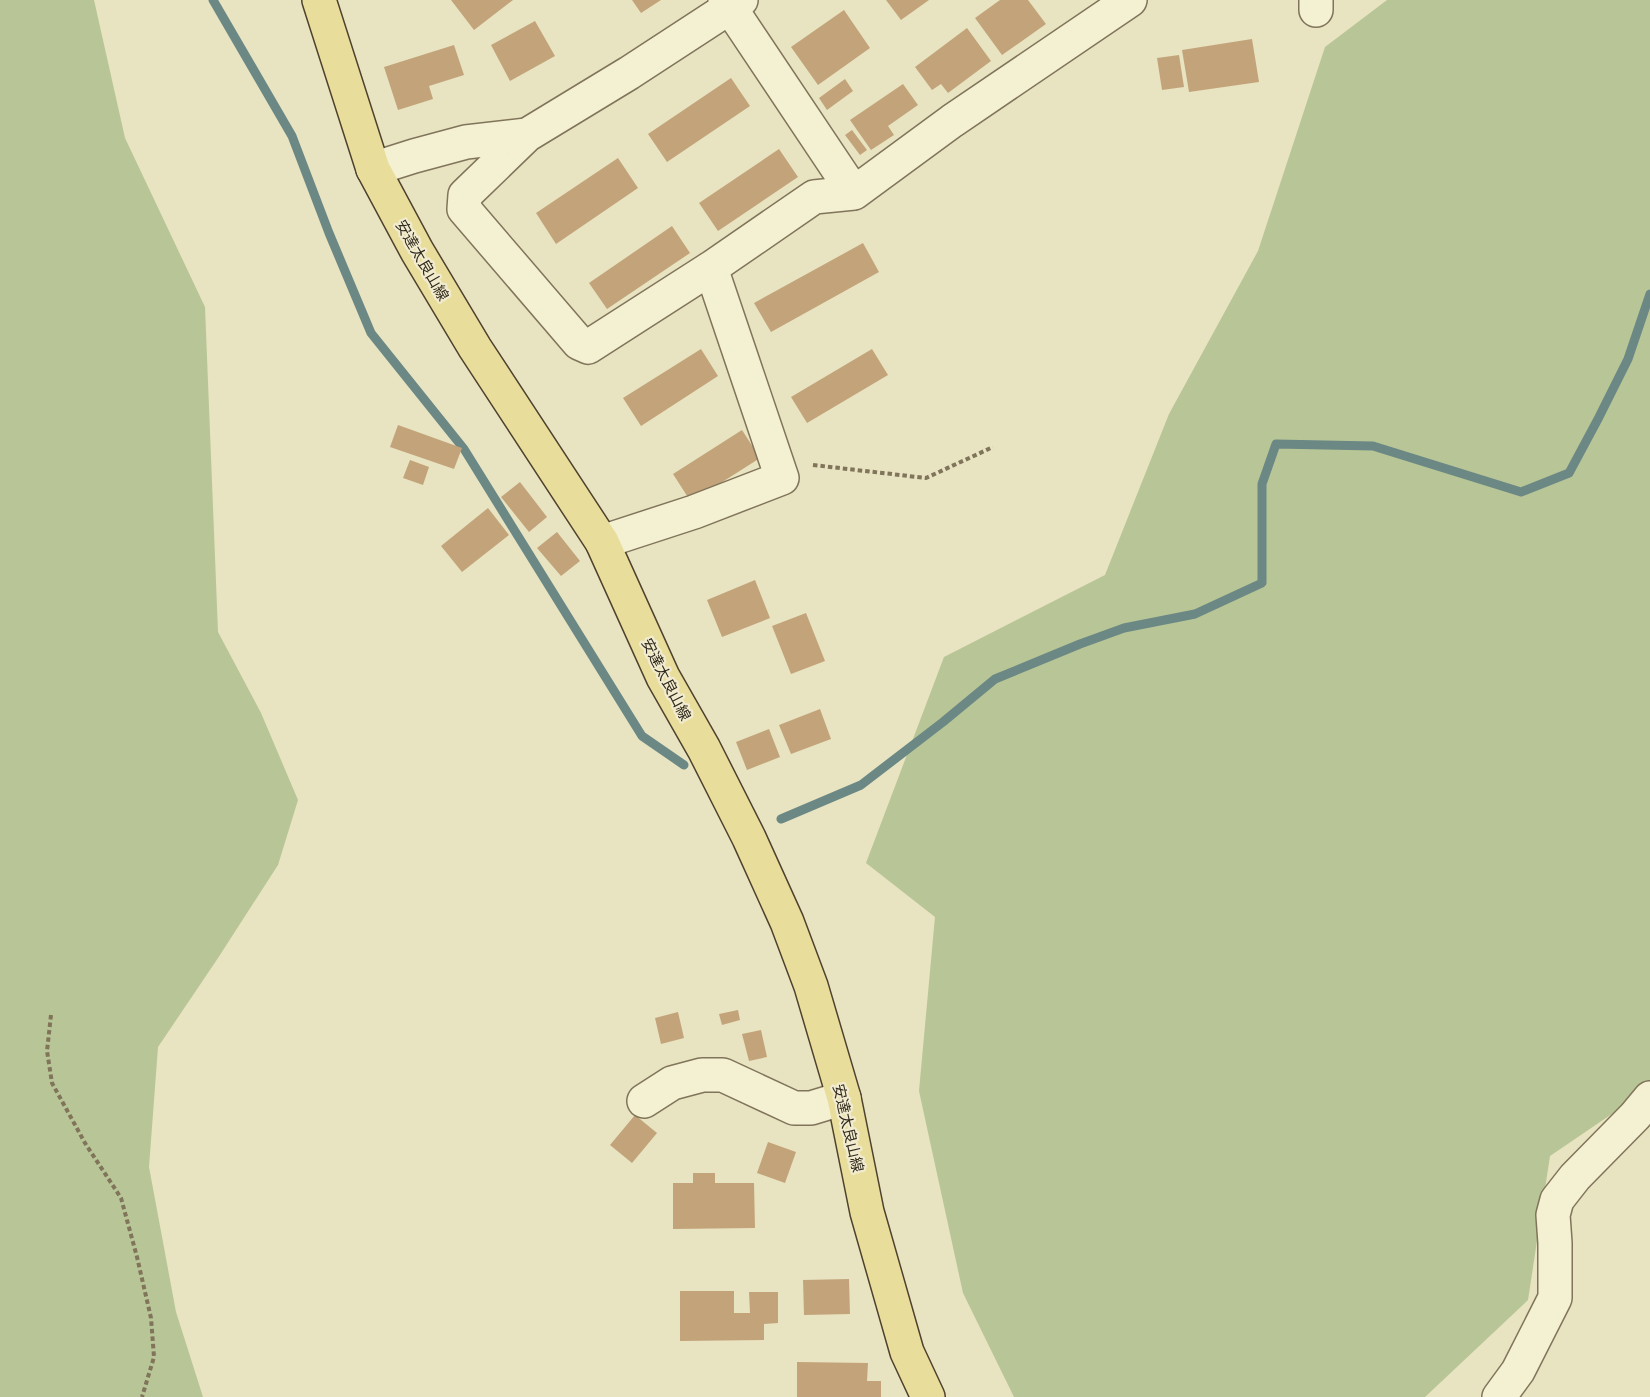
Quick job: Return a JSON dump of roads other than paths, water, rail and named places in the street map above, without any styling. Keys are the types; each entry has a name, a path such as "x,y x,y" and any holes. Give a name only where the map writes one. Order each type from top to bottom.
{"main road":[{"name":"安達太良山線","path":"319,0 372,169 417,251 475,348 602,542 663,677 709,759 749,838 787,922 811,986 849,1116 867,1212 903,1341 928,1397"}],"street":[{"path":"854,193 732,2 629,73 527,135 465,195 464,209 579,344 588,347 711,268 814,197 854,193 952,121 1130,0"},
{"path":"372,169 466,142 527,135"},
{"path":"602,542 694,512 782,478 711,268"},
{"path":"644,1101 672,1083 702,1075 723,1075 794,1108 811,1108 844,1098"},
{"path":"1499,1397 1518,1371 1555,1298 1553,1215 1557,1200 1575,1177 1650,1098"}],"waterway":[{"path":"213,0 292,136 371,333 464,449 642,736 684,765"},
{"path":"781,819 861,785 995,679 1124,628 1195,614 1262,583 1262,484 1276,444 1373,446 1521,492 1569,473 1628,359 1650,294"}]}
